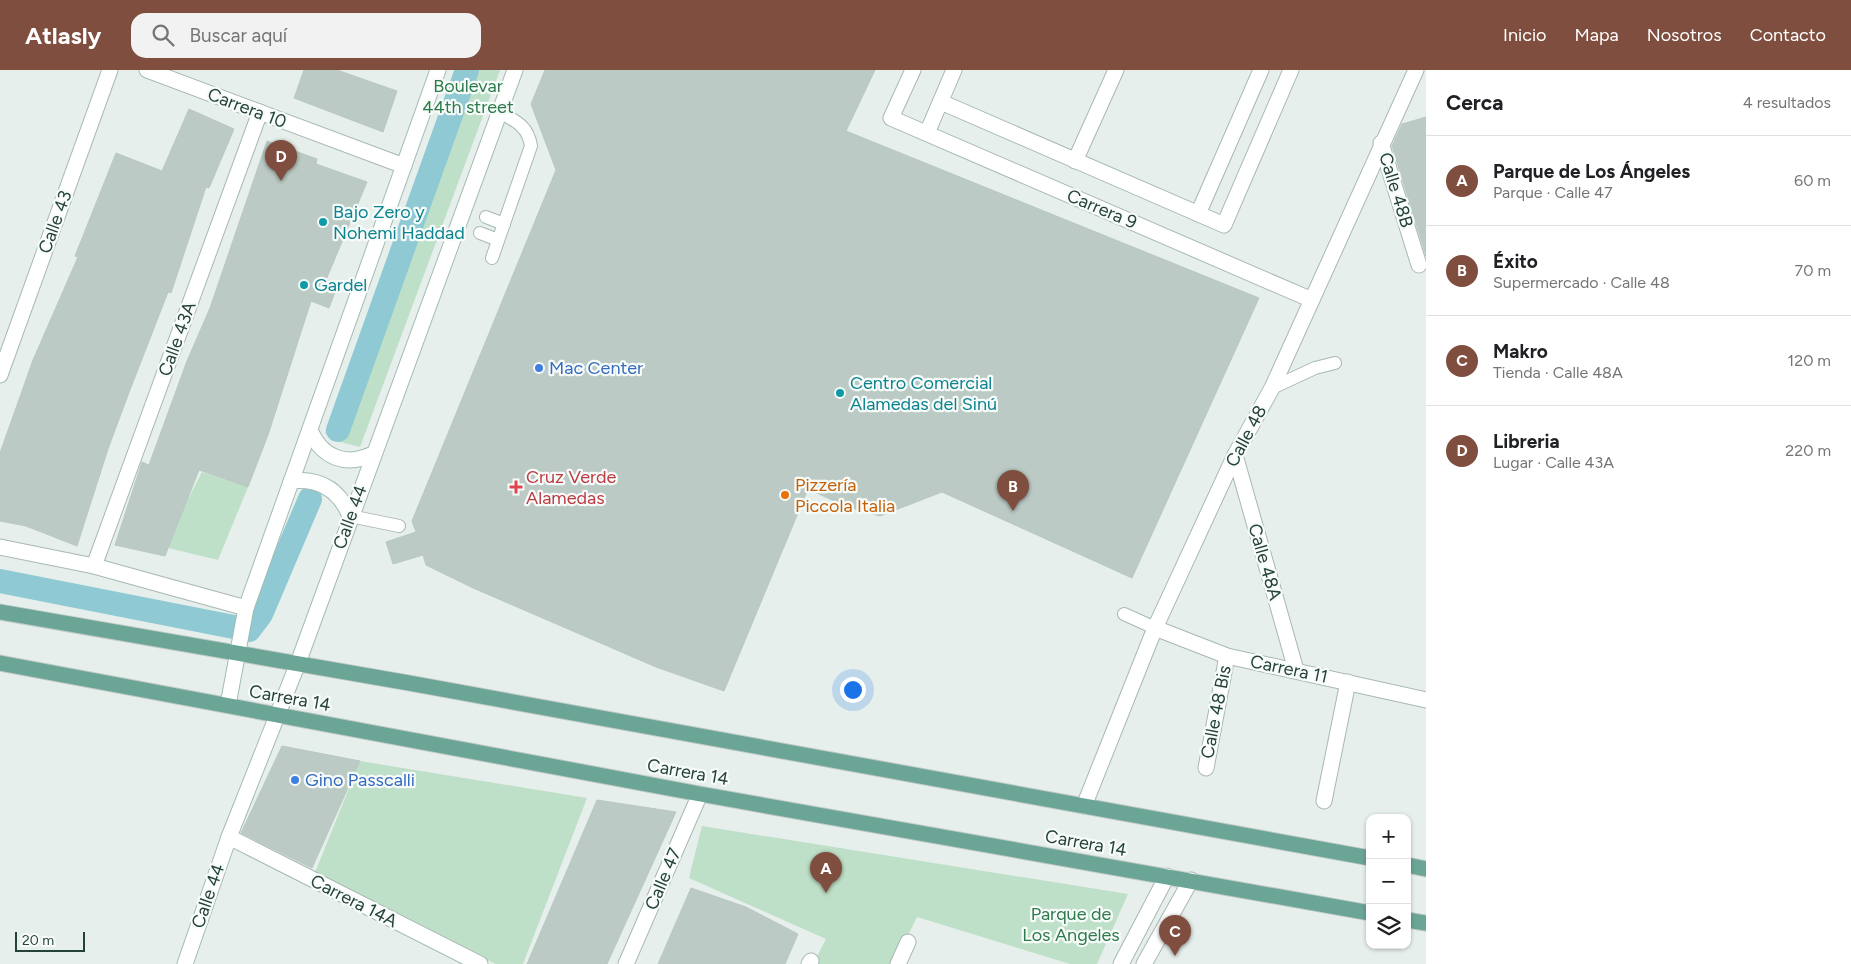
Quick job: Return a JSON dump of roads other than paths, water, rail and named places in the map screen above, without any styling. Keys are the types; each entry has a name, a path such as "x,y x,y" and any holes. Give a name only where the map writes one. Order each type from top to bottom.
{"main road":[{"name":"Carrera 14","path":"0,612 298,663 1366,857"},
{"name":"Carrera 14","path":"0,663 700,794 1366,912"},
{"path":"1411,866 1426,869"},
{"path":"1411,921 1426,923"}],"street":[{"name":"Calle 43","path":"0,375 110,70"},
{"name":"Carrera 10","path":"147,70 404,166"},
{"path":"228,705 243,621 438,70"},
{"name":"Calle 44","path":"185,964 229,837 298,663 373,454 468,210 499,112 515,70"},
{"name":"Carrera 9","path":"913,70 891,118 1312,300"},
{"path":"928,133 954,70"},
{"path":"1075,161 1116,70"},
{"path":"1198,214 1261,70"},
{"name":"Carrera 9","path":"941,102 1224,225 1291,70"},
{"name":"Calle 48","path":"1084,806 1155,628 1235,455 1272,388 1381,143 1416,70"},
{"name":"Calle 43A","path":"94,566 260,112"},
{"name":"Calle 48B","path":"1381,143 1419,265"},
{"path":"310,430 321,449 341,460 352,461 373,454"},
{"name":"Calle 48A","path":"1235,455 1296,670"},
{"path":"291,481 316,481 328,486 345,504 350,516"},
{"path":"0,547 94,566 243,621"},
{"name":"Carrera 11","path":"1155,628 1227,656 1426,700"},
{"name":"Calle 48 Bis","path":"1206,768 1227,656"},
{"path":"1324,800 1348,682"},
{"name":"Calle 47","path":"626,964 700,794"},
{"name":"Carrera 14A","path":"229,837 480,964"},
{"path":"1121,964 1167,876"},
{"path":"1144,964 1191,880"},
{"path":"898,964 908,942"}],"lane":[{"path":"492,258 531,146 525,128 517,121 499,112"},
{"path":"486,217 504,224"},
{"path":"480,233 498,240"},
{"path":"1272,388 1314,368 1335,363"},
{"path":"350,516 399,526"},
{"path":"1124,614 1155,628"}],"waterway":[{"path":"338,430 467,70"},
{"path":"0,581 249,630 261,614 310,499"}],"place":[{"name":"Libreria","path":"281,181"},
{"name":"Bajo Zero y Nohemi Haddad","path":"323,222"},
{"name":"Gardel","path":"304,285"},
{"name":"Mac Center","path":"539,368"},
{"name":"Centro Comercial Alamedas del Sinú","path":"840,393"},
{"name":"Cruz Verde Alamedas","path":"516,487"},
{"name":"Pizzería Piccola Italia","path":"785,495"},
{"name":"Éxito","path":"1013,511"},
{"name":"Gino Passcalli","path":"295,780"},
{"name":"Parque de Los Ángeles","path":"826,893"},
{"name":"Makro","path":"1175,956"}],"park label":[{"name":"Boulevar 44th street","path":"468,96"},
{"name":"Parque de Los Angeles","path":"1071,924"}]}
